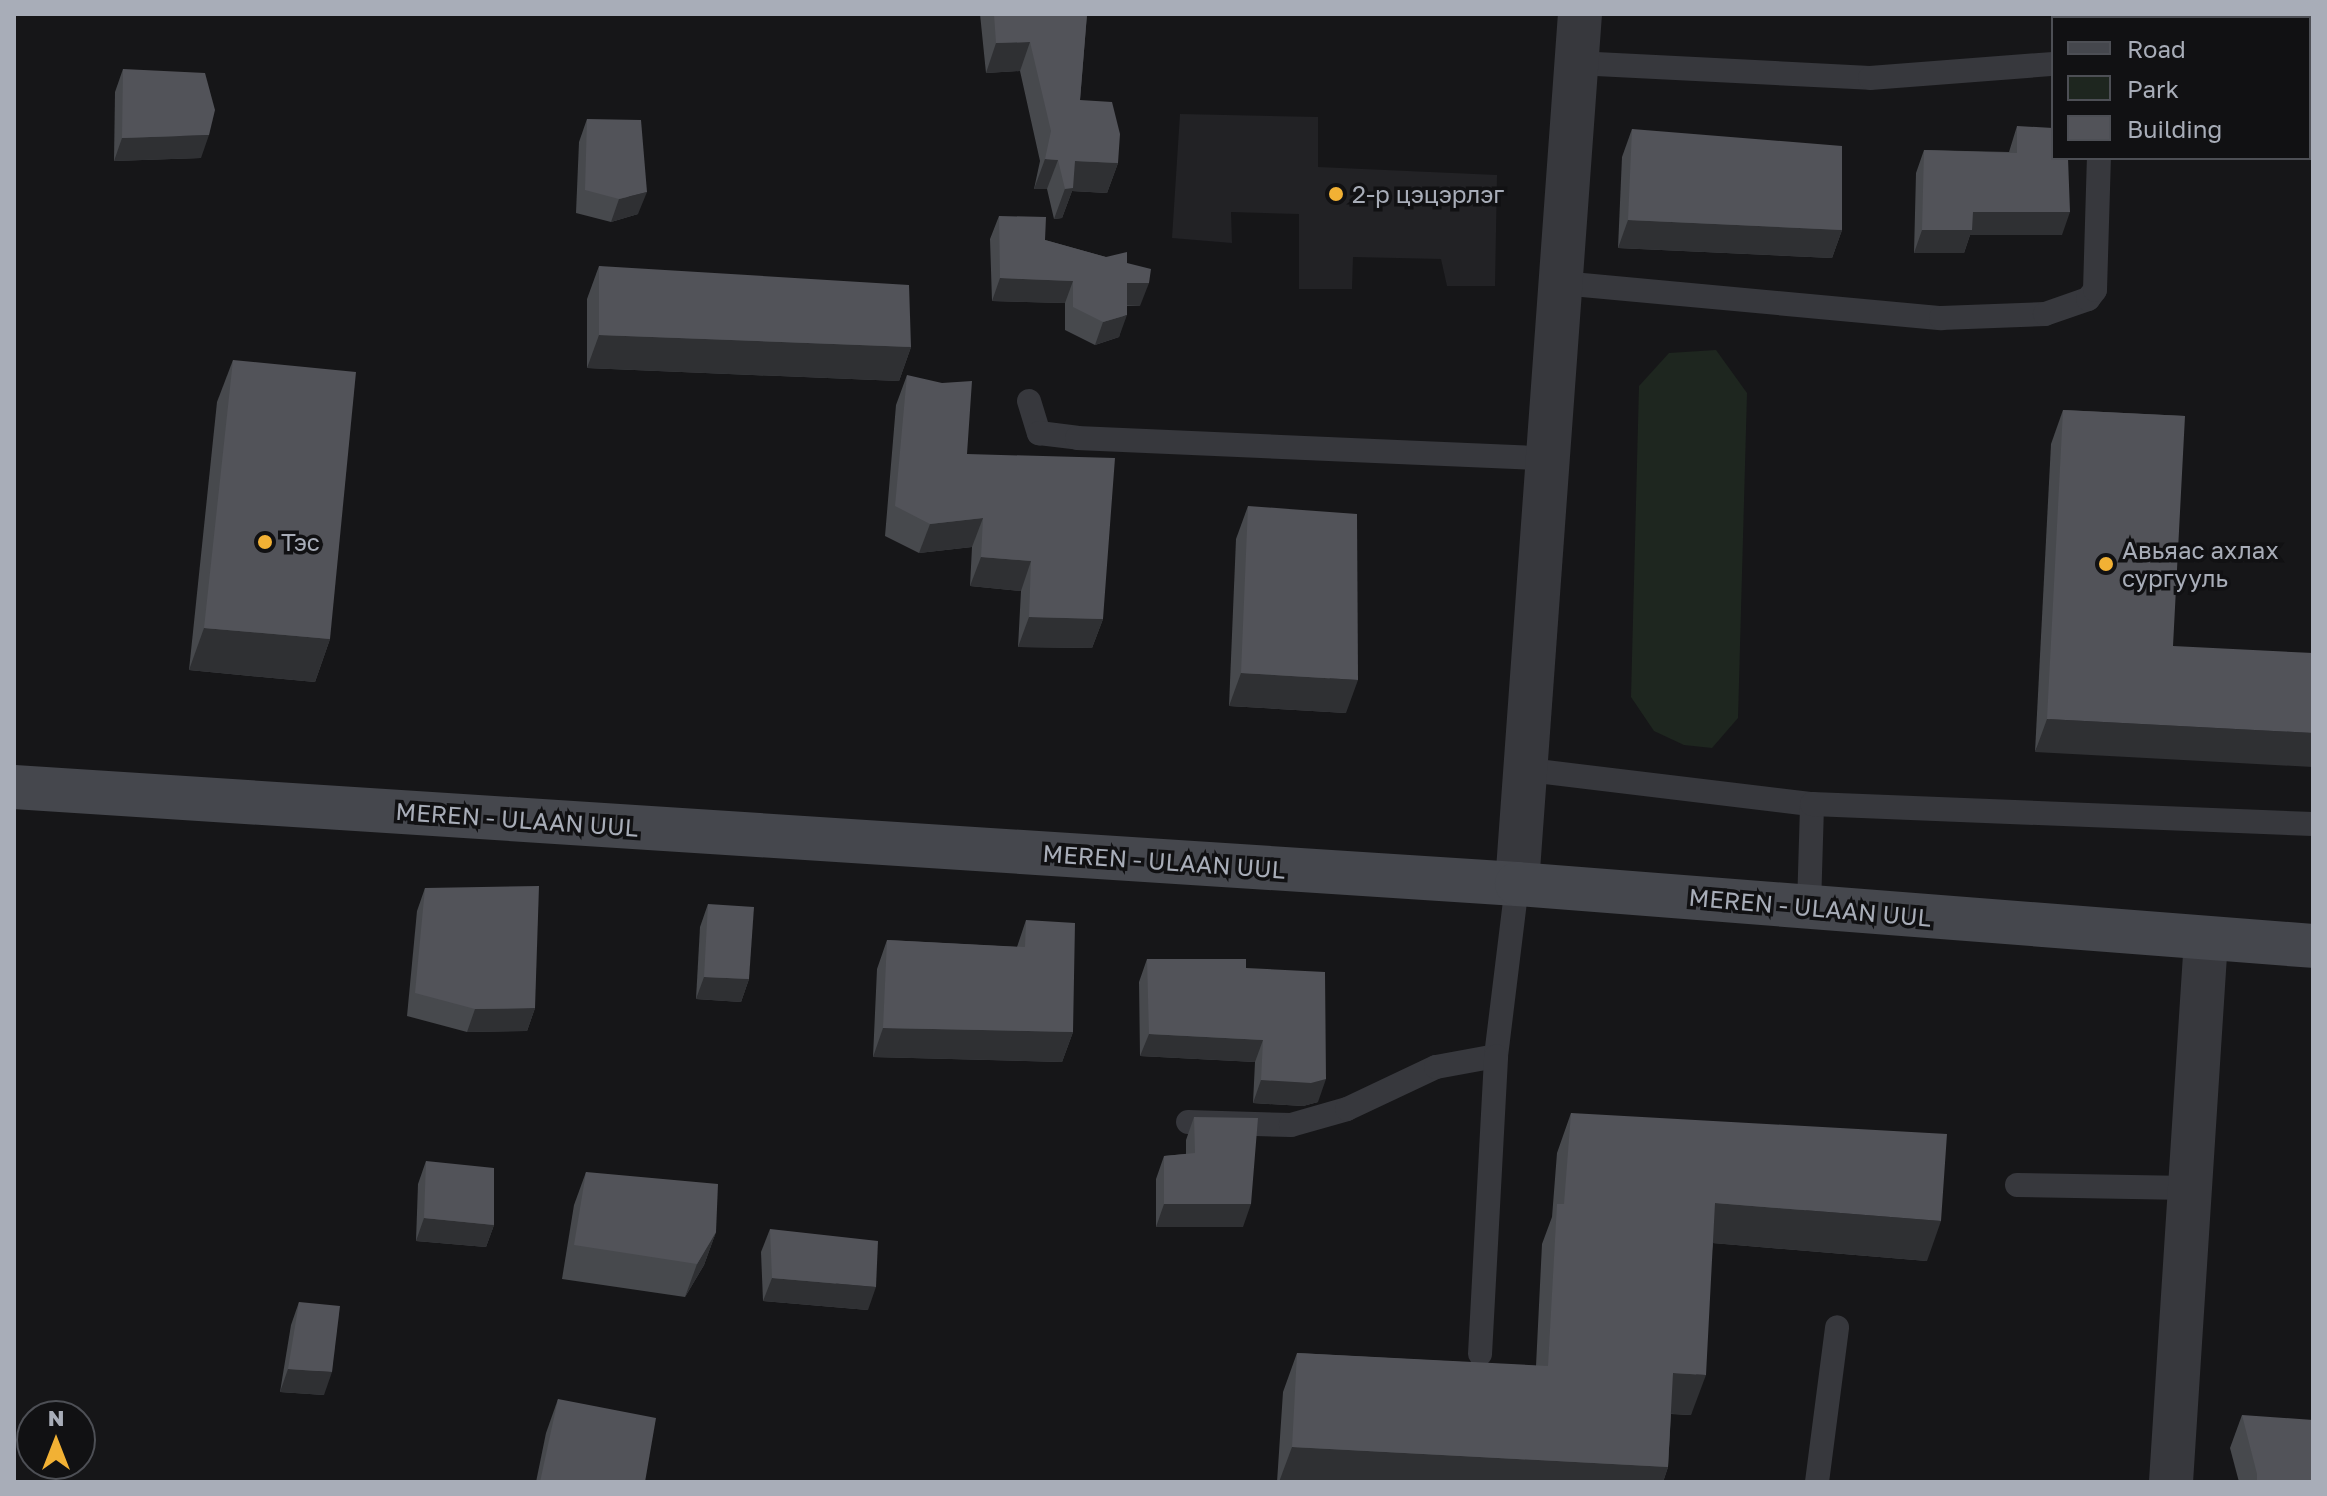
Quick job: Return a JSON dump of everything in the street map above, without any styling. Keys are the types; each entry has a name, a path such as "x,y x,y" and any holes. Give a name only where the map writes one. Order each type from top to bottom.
{"street":[{"path":"1517,884 1529,770 1528,692 1544,458 1561,283 1580,14"},
{"name":"MEREN - ULAAN UUL","path":"14,787 1517,884 2313,946"},
{"path":"2171,1482 2206,939"}],"lane":[{"path":"1576,63 1870,78 2051,64"},
{"path":"1561,283 1941,318 2045,314 2079,304 2095,290 2099,160"},
{"path":"1029,401 1030,419 1039,433 1077,438 1544,458"},
{"path":"1529,770 1812,804 2313,824"},
{"path":"1809,907 1812,804"},
{"path":"1480,1354 1496,1056 1517,884"},
{"path":"1188,1122 1291,1125 1347,1109 1436,1067 1496,1056"},
{"path":"2017,1185 2189,1188"},
{"path":"1817,1482 1837,1327"}],"shaded area":[{"name":"2-р цэцэрлэг","path":"1180,114 1318,117 1318,167 1497,175 1495,286 1447,286 1441,259 1353,257 1352,289 1299,289 1299,214 1231,212 1232,243 1172,238"}],"green space":[{"path":"1716,350 1747,393 1738,718 1712,748 1684,745 1654,731 1631,697 1639,386 1669,353"}],"building":[{"path":"994,14 1087,14 1080,100 1112,102 1120,134 1118,163 1075,161 1073,188 1065,189 1058,160 1045,159 1051,131 1030,42 996,43"},
{"path":"123,69 205,73 215,110 209,135 122,138"},
{"path":"587,119 641,120 647,192 619,199 585,190"},
{"path":"2017,126 2051,128 2051,160 2068,160 2070,212 1973,212 1972,230 1922,230 1924,150 2017,153"},
{"path":"1632,129 1842,146 1842,230 1628,220"},
{"path":"999,216 1046,217 1045,240 1106,257 1127,252 1127,263 1151,269 1149,283 1127,283 1127,315 1103,322 1073,307 1073,281 1000,278"},
{"path":"599,266 909,285 911,347 599,335"},
{"name":"Тэс","path":"233,360 356,372 330,639 204,628"},
{"path":"907,375 942,383 972,381 967,454 1115,458 1103,619 1029,617 1031,561 981,557 983,518 930,524 895,506"},
{"name":"Авьяас ахлах сургууль","path":"2063,410 2185,416 2173,646 2313,653 2313,733 2047,719"},
{"path":"1248,506 1357,514 1358,680 1241,673"},
{"path":"539,886 535,1008 475,1009 415,993 425,888"},
{"path":"708,904 754,907 749,979 704,977"},
{"path":"1026,920 1075,923 1073,1032 883,1028 887,940 1025,947"},
{"path":"1147,959 1246,959 1246,968 1325,972 1326,1079 1311,1083 1261,1080 1263,1040 1149,1034"},
{"path":"1571,1113 1947,1134 1941,1221 1715,1203 1706,1375 1673,1373 1668,1467 1292,1447 1297,1353 1548,1366 1557,1204 1564,1204"},
{"path":"1194,1117 1258,1118 1251,1204 1164,1204 1164,1156 1195,1153"},
{"path":"426,1161 494,1168 494,1225 424,1218"},
{"path":"586,1172 718,1184 716,1232 697,1264 574,1245"},
{"path":"770,1229 878,1241 876,1287 772,1278"},
{"path":"299,1302 340,1306 332,1372 288,1369"},
{"path":"558,1399 656,1418 645,1482 540,1482"},
{"path":"2242,1415 2313,1420 2313,1482 2257,1482"}],"place":[{"name":"2-р цэцэрлэг","path":"1336,194"},
{"name":"Тэс","path":"265,542"},
{"name":"Авьяас ахлах сургууль","path":"2106,564"}]}
